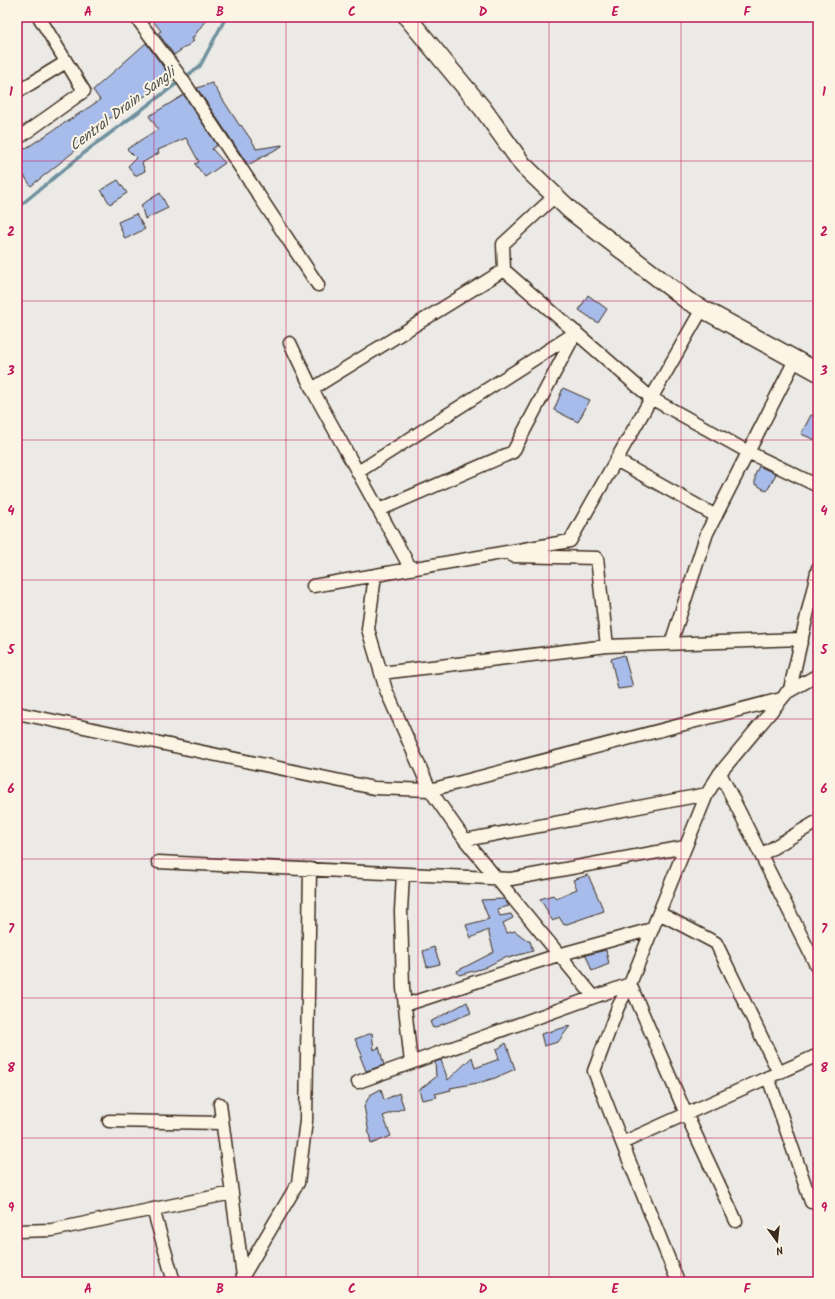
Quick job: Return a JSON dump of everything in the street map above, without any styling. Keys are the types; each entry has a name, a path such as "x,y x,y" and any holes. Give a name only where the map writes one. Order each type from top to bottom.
{"main road":[{"path":"407,17 483,109 523,165 571,211 688,301 818,372"}],"street":[{"path":"17,139 84,91 38,17"},
{"path":"136,17 182,79 318,285"},
{"path":"17,92 66,62"},
{"path":"555,196 503,244 504,270 651,398 748,452 818,486"},
{"path":"312,388 504,270"},
{"path":"313,586 570,541 702,309"},
{"path":"358,472 576,332"},
{"path":"379,510 513,452 576,332"},
{"path":"290,343 312,388 412,569"},
{"path":"671,643 707,533 795,360"},
{"path":"616,460 716,516"},
{"path":"485,556 596,558 607,646"},
{"path":"678,1282 594,1071 618,1007 630,984 706,794 720,773 790,689 818,568"},
{"path":"375,575 368,629 386,690 430,790 465,840 594,997"},
{"path":"381,673 607,646 802,639"},
{"path":"17,713 374,788 430,790 784,696 818,675"},
{"path":"720,773 818,969"},
{"path":"465,840 706,794"},
{"path":"761,854 818,821"},
{"path":"158,862 511,879 685,847"},
{"path":"242,1279 298,1182 306,1122 310,869"},
{"path":"403,874 401,919 403,988 411,1063"},
{"path":"659,913 716,943 773,1075 811,1202"},
{"path":"405,1004 558,955 652,929"},
{"path":"358,1082 630,984"},
{"path":"630,984 686,1114 736,1221"},
{"path":"622,1143 818,1055"},
{"path":"220,1104 242,1279"},
{"path":"109,1121 222,1123"},
{"path":"17,1231 52,1230 232,1193"},
{"path":"153,1209 174,1282"}],"building":[{"path":"150,17 208,17 192,39 194,41 174,55 158,33 161,31"},
{"path":"146,43 172,79 99,125 101,130 31,186 17,165 17,154 100,100 93,90"},
{"path":"212,83 256,149 282,146 248,165 197,88"},
{"path":"184,95 217,145 212,149 225,163 205,177 195,164 199,162 186,138 158,150 159,153 142,163 145,171 135,176 128,166 136,158 127,149 158,129 149,116"},
{"path":"118,180 127,193 110,204 101,190"},
{"path":"160,193 168,208 145,219 141,205"},
{"path":"136,214 145,229 125,239 118,222"},
{"path":"588,295 607,309 598,323 579,310"},
{"path":"563,388 590,400 578,422 554,410"},
{"path":"811,415 818,418 818,441 801,434"},
{"path":"759,466 776,474 767,491 755,484 755,475"},
{"path":"624,655 633,687 618,689 611,659"},
{"path":"588,875 604,911 564,925 559,917 553,921 540,899 553,895 556,898 577,889 573,880"},
{"path":"504,899 509,906 497,909 500,916 511,914 513,918 503,923 507,933 515,931 530,941 533,951 508,958 507,956 484,968 459,975 457,971 494,952 488,930 471,938 466,925 489,919 481,900"},
{"path":"434,947 440,964 427,967 423,951"},
{"path":"606,950 609,964 592,971 586,955"},
{"path":"467,1002 471,1013 433,1028 430,1022"},
{"path":"570,1026 558,1042 544,1046 541,1034"},
{"path":"372,1033 374,1050 379,1047 384,1065 366,1071 360,1056 362,1055 355,1039"},
{"path":"506,1043 515,1069 495,1078 478,1083 450,1088 451,1090 435,1094 437,1097 422,1100 419,1090 436,1077 435,1062 441,1060 448,1080 472,1057 475,1068 499,1059 496,1050"},
{"path":"381,1089 384,1100 399,1093 404,1108 383,1116 391,1136 371,1144 364,1106 370,1095"}],"waterway":[{"name":"Central Drain Sangli","path":"17,208 89,149 200,66 226,17"}]}
